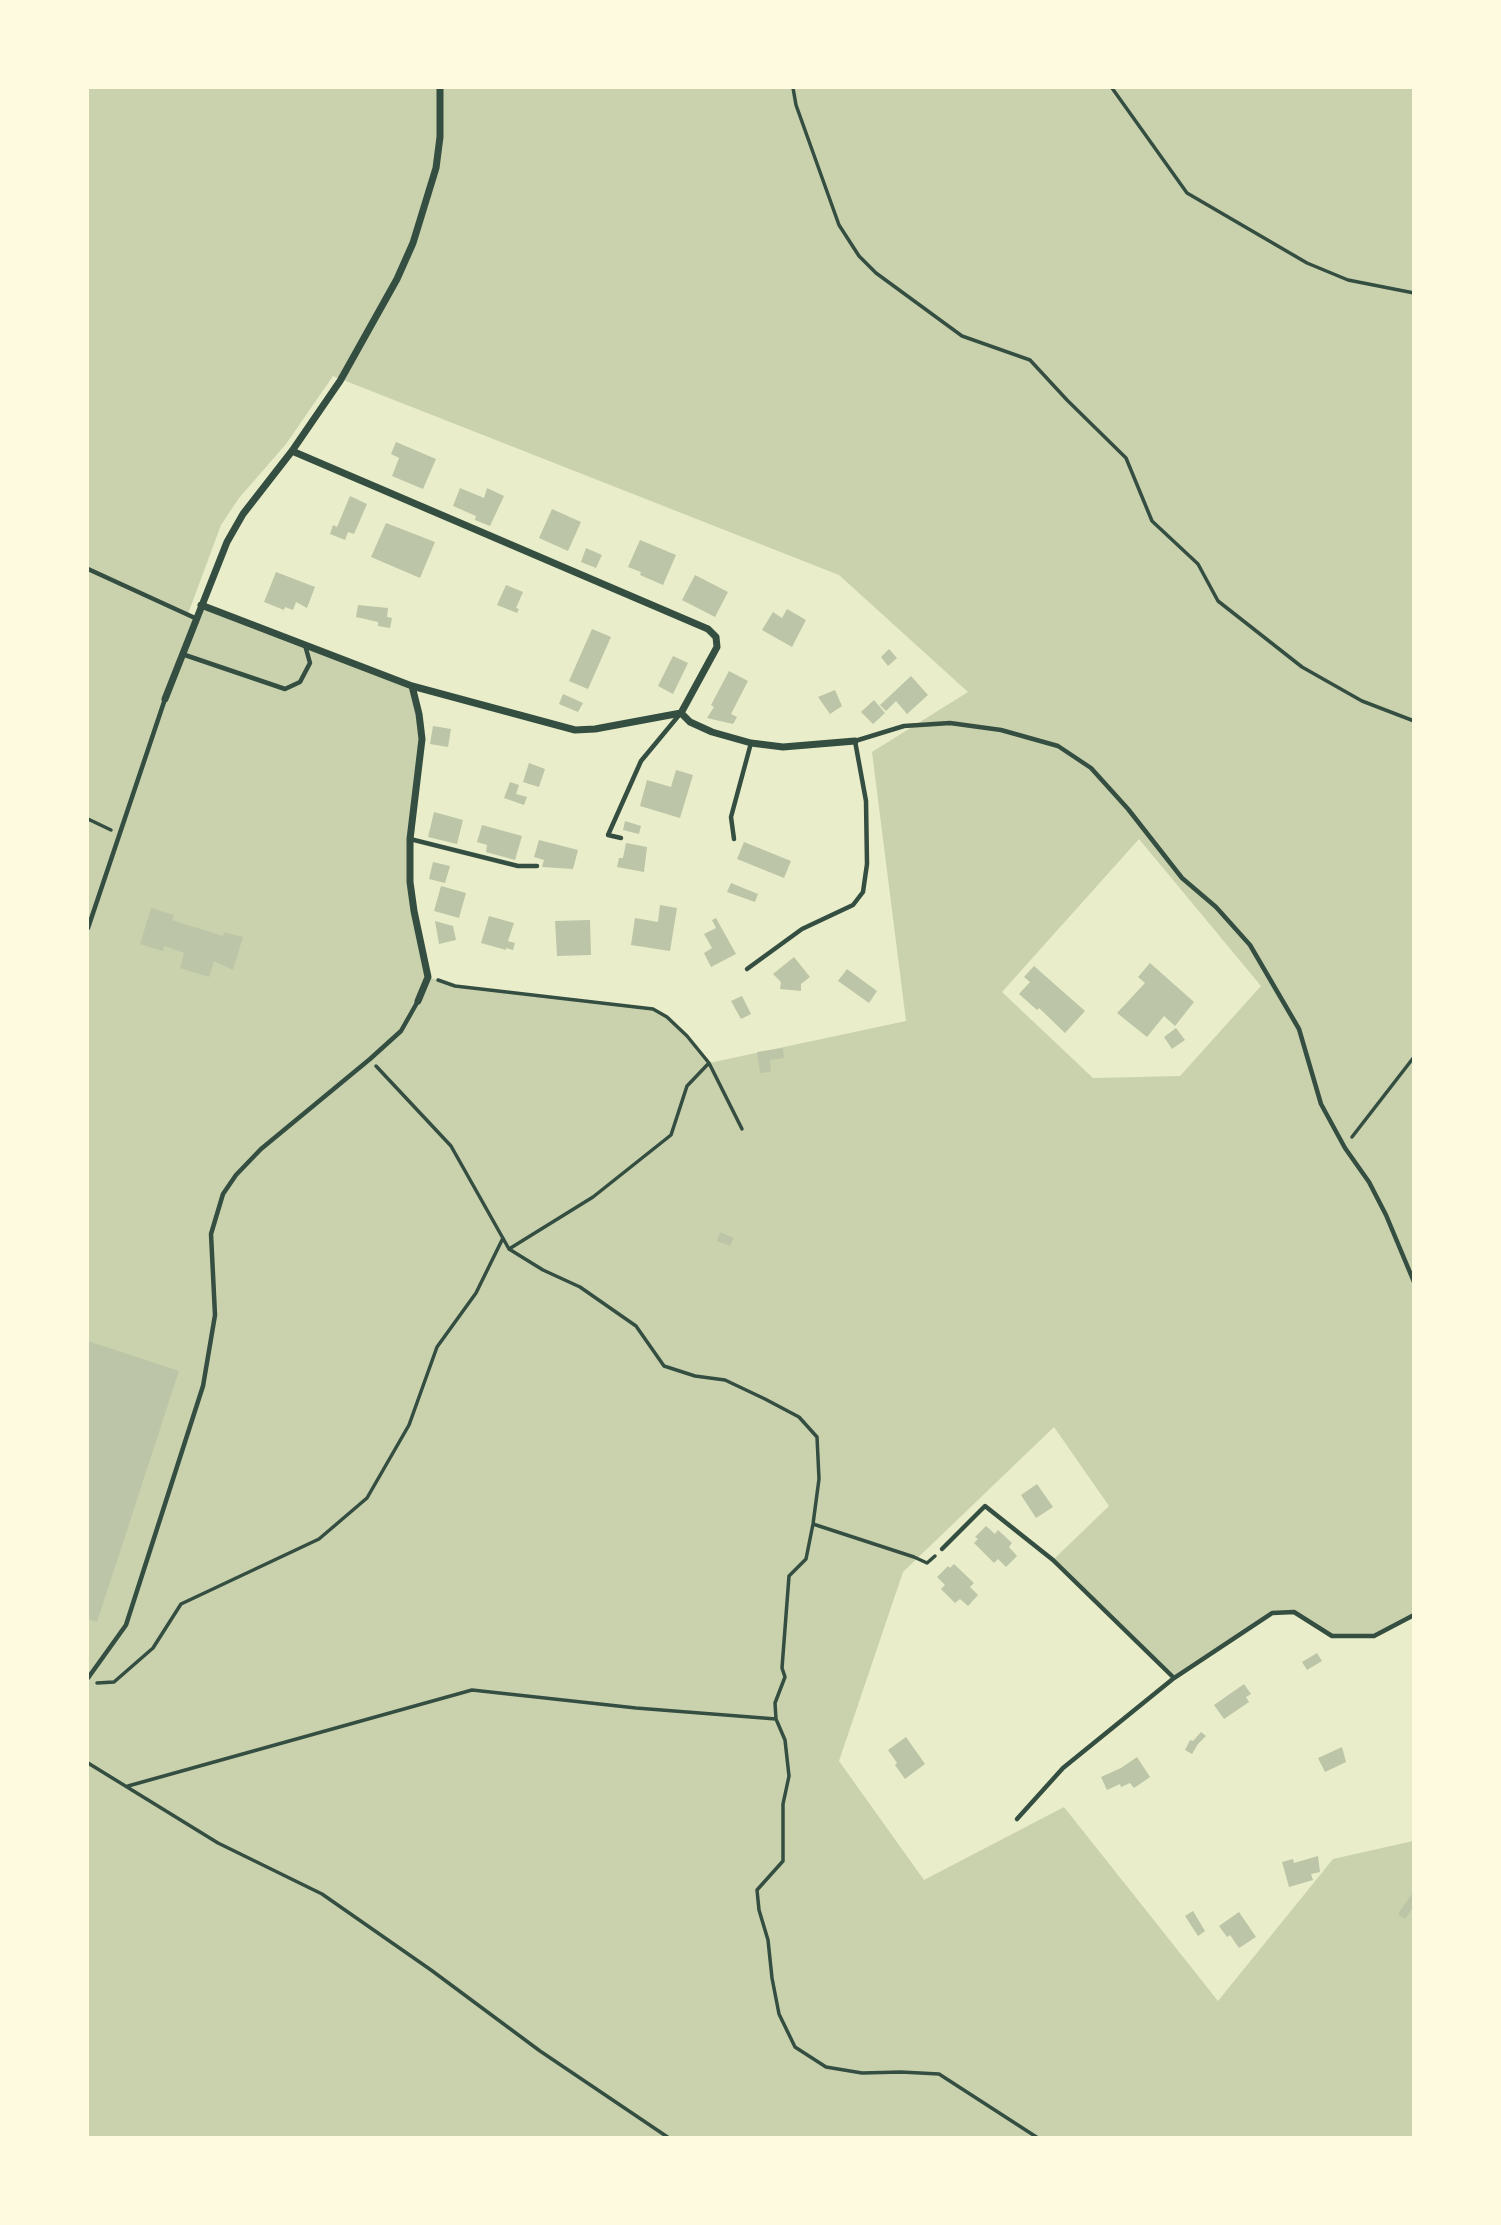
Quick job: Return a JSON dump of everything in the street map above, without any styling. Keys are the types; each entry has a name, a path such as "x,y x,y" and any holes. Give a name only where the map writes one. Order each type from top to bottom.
{"street":[{"path":"165,699 195,618 227,542 243,513 292,451 340,381 397,279 413,243 436,168 440,137 440,88"},
{"path":"292,451 708,629 716,637 717,647 681,713"},
{"path":"201,605 412,686 575,730 595,729 681,713"},
{"path":"412,686 422,739 410,839 411,892 428,976 418,1001"},
{"path":"681,713 690,722 712,732 751,743 783,747 855,741"}],"lane":[{"path":"88,569 195,618"},
{"path":"182,654 285,689 300,682 310,663 305,644"},
{"path":"88,928 165,699"},
{"path":"621,838 608,835 641,761 681,713"},
{"path":"747,969 802,929 853,905 863,892 867,864 866,801 855,741 904,726 950,723 1001,730 1058,746 1091,768 1128,808 1182,878 1216,907 1250,944 1299,1029 1321,1104 1369,1182 1386,1215 1413,1282"},
{"path":"734,839 732,817 751,743"},
{"path":"410,839 518,866 537,866"},
{"path":"88,1678 125,1625 203,1386 215,1315 211,1234 223,1194 236,1175 261,1149 401,1031 418,1001"},
{"path":"942,1549 985,1506 1053,1560 1174,1678"},
{"path":"1017,1819 1063,1768 1174,1678 1272,1613 1294,1612 1332,1636 1374,1636 1413,1615"}],"path":[{"path":"793,88 796,104 839,225 859,256 876,274 962,336 1031,360 1126,458 1152,521 1198,564 1218,601 1302,667 1362,701 1413,721"},
{"path":"1111,88 1187,193 1317,267 1348,280 1413,293"},
{"path":"88,819 120,834"},
{"path":"428,976 455,986 653,1009 667,1017 687,1036 709,1063 742,1129"},
{"path":"1345,1147 1413,1057"},
{"path":"370,1059 450,1146 509,1249 543,1270 580,1287 636,1326 664,1366 695,1377 725,1380 799,1417 817,1437 819,1479 813,1524 806,1559 789,1576 782,1668 785,1677 775,1703 776,1719 785,1740 789,1776 783,1804 783,1861 757,1890 779,2014 795,2048 826,2067 862,2073 901,2071 939,2074 1038,2137"},
{"path":"509,1249 593,1197 671,1135 687,1086 709,1063"},
{"path":"88,1684 114,1682 153,1648 181,1604 319,1539 367,1497 409,1425 437,1347 476,1293 503,1238"},
{"path":"813,1524 927,1563 942,1549"},
{"path":"127,1786 472,1690 776,1719"},
{"path":"88,1763 218,1843 321,1894 431,1970 540,2051 669,2137"}],"green space":[{"path":"88,88 1413,88 1413,1615 1374,1636 1332,1636 1294,1612 1272,1613 1174,1678 1053,1560 1109,1506 1054,1427 903,1572 839,1761 924,1880 1064,1807 1218,2001 1333,1859 1413,1841 1413,2137 88,2137","holes":["333,376 839,575 968,692 872,752 906,1021 709,1063 667,1017 653,1009 455,986 428,977 410,882 422,739 412,686 201,605 195,618 188,614 221,525 239,498 286,444","1139,839 1261,986 1180,1076 1093,1078 1002,992"]}],"building":[{"path":"396,442 436,459 423,489 392,476 399,458 391,454"},
{"path":"460,488 484,498 487,488 504,496 490,526 475,520 476,516 453,506"},
{"path":"350,496 367,504 354,534 348,532 345,540 330,534 333,525 337,527"},
{"path":"552,509 581,522 568,551 539,538"},
{"path":"386,523 435,542 420,578 371,557"},
{"path":"640,540 676,555 663,585 628,567"},
{"path":"586,548 602,555 596,568 581,562"},
{"path":"276,572 315,587 307,608 296,602 293,610 285,607 284,610 264,602"},
{"path":"695,575 728,592 715,617 682,600"},
{"path":"506,585 523,592 516,608 519,609 517,613 497,605"},
{"path":"358,605 388,608 387,617 392,618 390,628 356,617"},
{"path":"787,609 806,620 792,647 762,630 773,612 782,618"},
{"path":"592,629 611,637 588,689 569,681"},
{"path":"889,649 897,658 888,666 881,657"},
{"path":"673,656 688,663 673,694 658,686"},
{"path":"729,671 748,681 731,714 737,717 733,724 707,718"},
{"path":"911,676 928,695 907,714 896,701 886,711 880,705"},
{"path":"835,690 842,706 830,714 818,697"},
{"path":"563,694 583,703 578,712 559,704"},
{"path":"874,700 885,713 873,724 861,712"},
{"path":"433,726 451,729 448,747 430,744"},
{"path":"529,763 545,769 539,787 523,782"},
{"path":"676,770 693,775 680,818 640,806 647,780 671,787"},
{"path":"510,782 519,785 516,794 527,797 524,805 504,798"},
{"path":"434,812 463,820 457,844 428,837"},
{"path":"625,821 641,826 639,834 623,830"},
{"path":"482,825 522,836 515,860 486,852 487,845 477,842"},
{"path":"539,840 578,850 573,869 542,867 544,860 534,857"},
{"path":"744,842 791,861 784,878 737,859"},
{"path":"626,843 647,847 644,872 617,867 619,858 623,858"},
{"path":"433,862 450,866 445,883 429,879"},
{"path":"731,883 758,894 755,902 727,892"},
{"path":"441,886 466,893 459,918 434,911"},
{"path":"660,905 677,908 670,951 631,945 635,918 658,922"},
{"path":"151,908 174,915 172,920 223,936 224,932 243,937 233,970 214,961 209,977 180,968 184,953 164,946 163,951 140,944"},
{"path":"489,916 514,923 508,941 515,943 513,950 481,943"},
{"path":"716,918 736,954 711,967 704,953 712,948 704,934 716,928 712,920"},
{"path":"590,920 591,955 557,956 555,921"},
{"path":"435,921 453,926 456,940 439,944"},
{"path":"794,957 810,977 801,984 801,991 780,989 781,982 773,974"},
{"path":"1150,963 1194,1002 1175,1026 1164,1016 1147,1037 1117,1013 1145,983 1138,977"},
{"path":"1034,966 1085,1011 1065,1033 1039,1008 1037,1010 1019,994 1030,982 1024,977"},
{"path":"847,969 877,991 869,1003 838,981"},
{"path":"742,996 751,1014 741,1019 731,1001"},
{"path":"1176,1028 1185,1040 1172,1049 1164,1037"},
{"path":"783,1048 784,1058 770,1060 771,1072 760,1073 757,1052"},
{"path":"720,1232 734,1238 730,1246 717,1241"},
{"path":"88,1341 179,1371 97,1622 88,1619"},
{"path":"1037,1484 1053,1507 1036,1518 1021,1495"},
{"path":"986,1526 995,1534 998,1530 1012,1543 1009,1547 1017,1556 1006,1567 998,1559 994,1563 974,1543 978,1539 975,1537"},
{"path":"954,1564 974,1583 970,1587 978,1595 968,1606 960,1599 955,1603 941,1589 945,1585 937,1577"},
{"path":"1317,1653 1322,1661 1307,1670 1302,1662"},
{"path":"1244,1684 1251,1694 1246,1697 1249,1702 1224,1719 1214,1705"},
{"path":"1201,1732 1206,1736 1192,1754 1185,1750 1190,1740 1193,1741"},
{"path":"906,1737 925,1764 905,1779 888,1750"},
{"path":"1342,1747 1346,1762 1325,1772 1318,1758"},
{"path":"1137,1757 1150,1777 1134,1788 1130,1783 1107,1790 1101,1777"},
{"path":"1318,1856 1320,1872 1311,1874 1313,1880 1289,1887 1282,1862 1293,1859 1294,1863"},
{"path":"1414,1891 1414,1906 1405,1919 1398,1914"},
{"path":"1193,1911 1205,1931 1198,1936 1185,1916"},
{"path":"1239,1912 1256,1937 1239,1948 1219,1926"}]}
